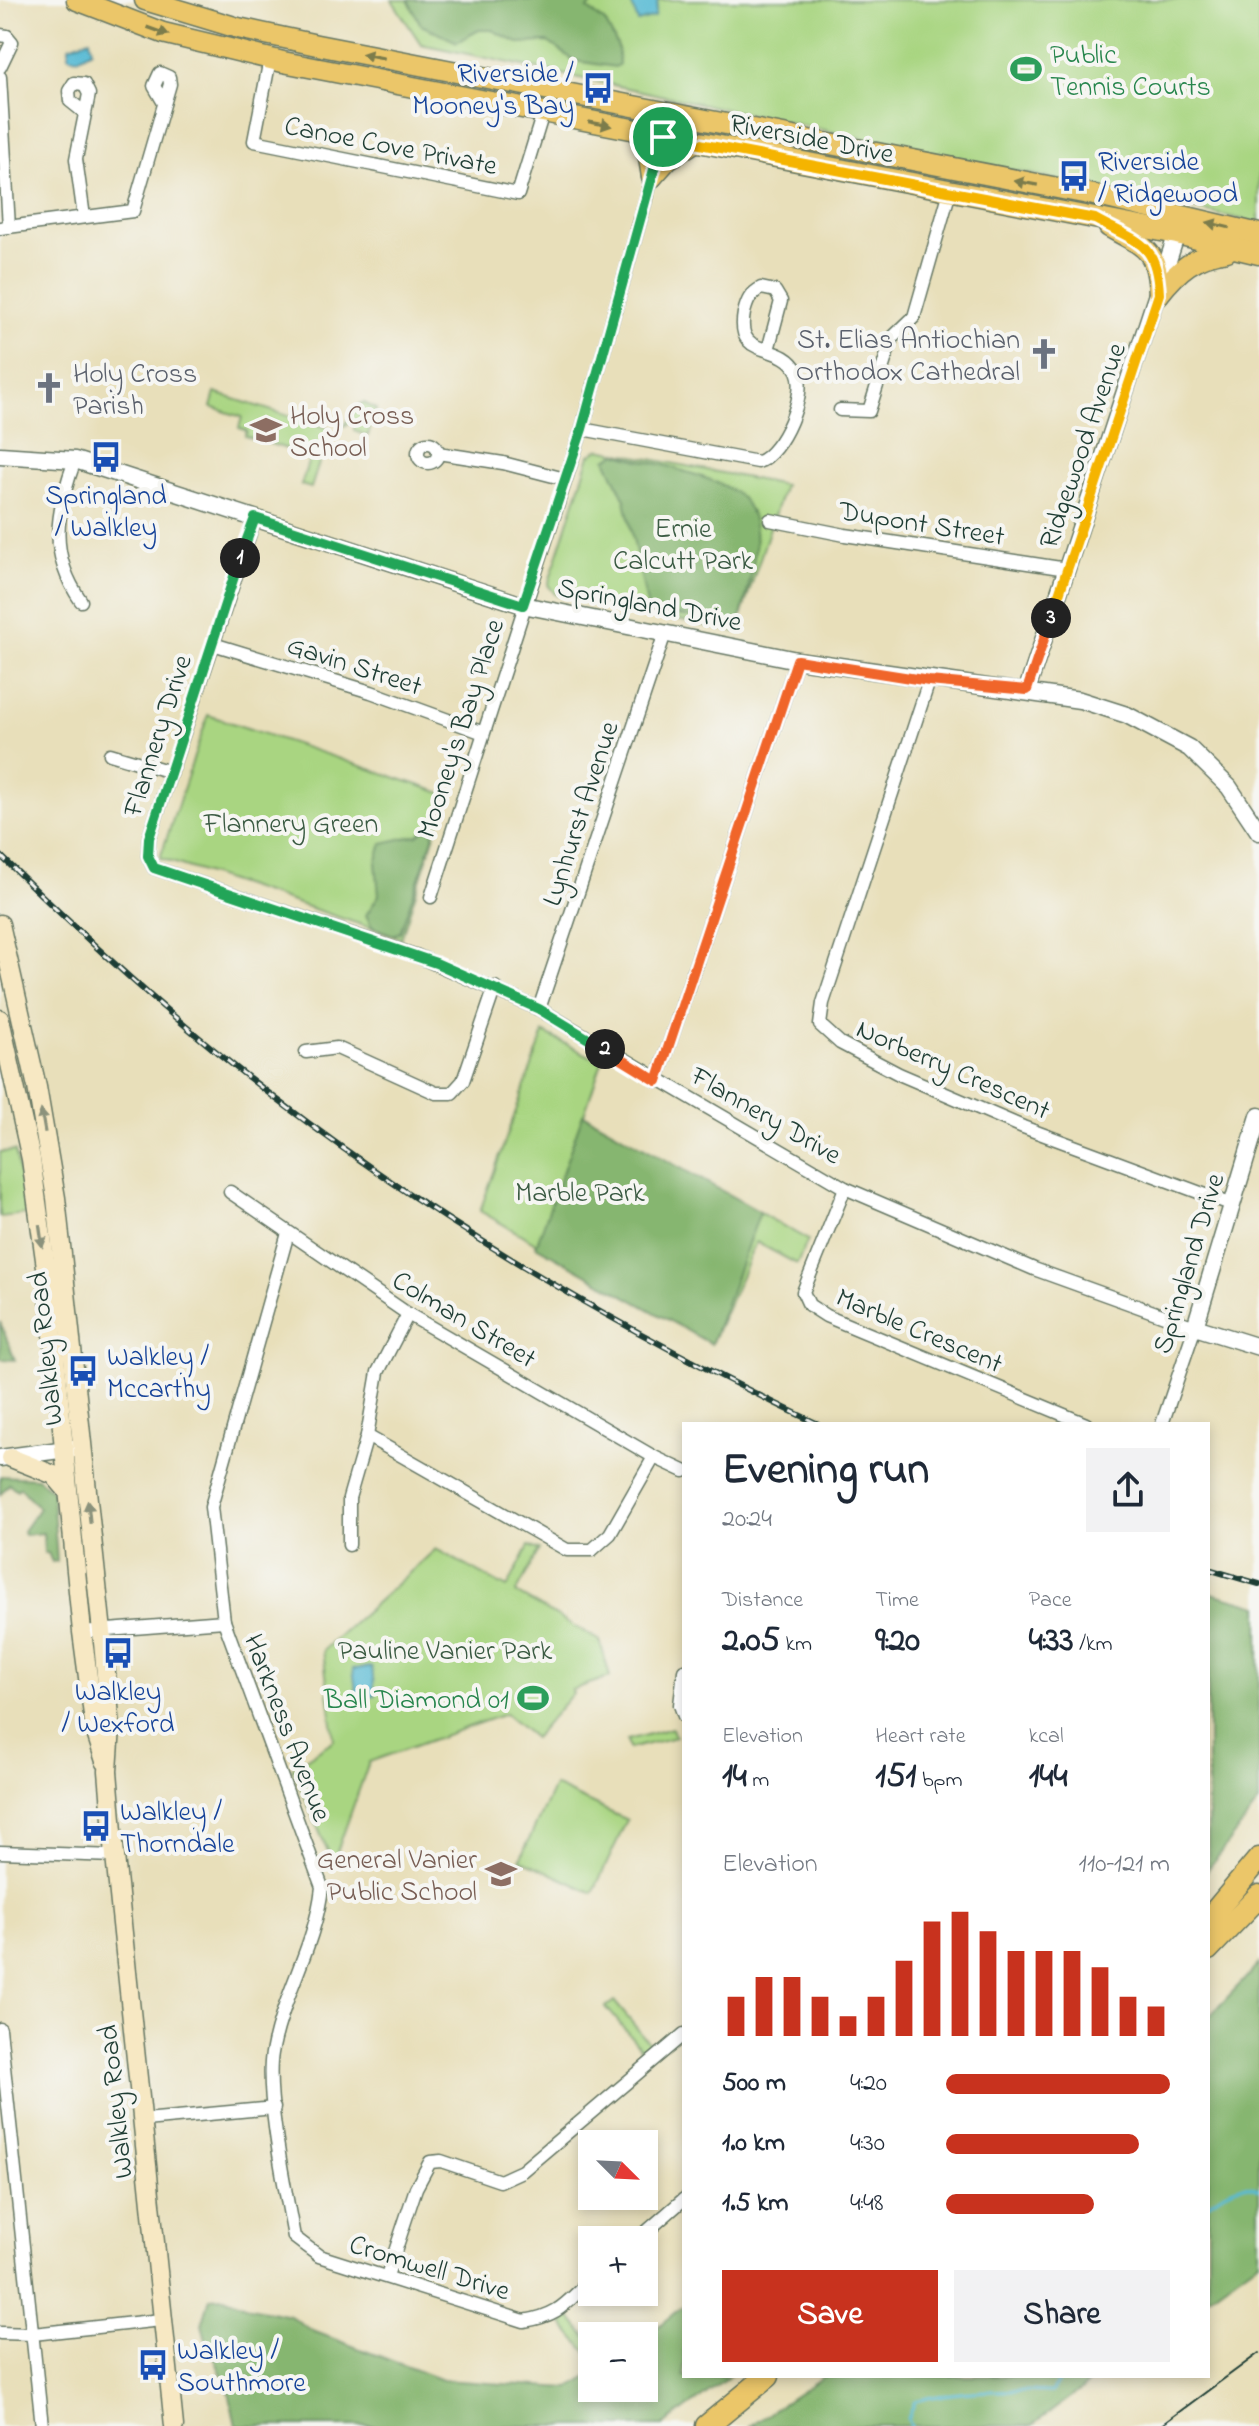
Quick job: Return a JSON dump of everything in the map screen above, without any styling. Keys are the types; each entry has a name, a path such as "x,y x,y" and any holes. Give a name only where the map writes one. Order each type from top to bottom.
{"highway":[{"path":"1210,1918 1259,1859"},
{"path":"1210,1947 1259,1896"},
{"path":"707,2426 766,2378"}],"main road":[{"name":"Riverside Drive","path":"77,0 163,33 270,59 693,143 1095,219 1259,234"},
{"name":"Riverside Drive","path":"145,0 238,28 317,45 1094,195 1237,249 1259,254"},
{"path":"639,132 648,152 652,177"},
{"path":"652,177 668,159 693,143"},
{"path":"1095,219 1146,247 1155,257 1159,294"},
{"path":"1159,294 1180,269 1200,256 1237,249"},
{"name":"Walkley Road","path":"0,924 37,1087 56,1198 102,1632 111,1727 108,1771 115,1856 145,2120 161,2320 174,2426"},
{"name":"Walkley Road","path":"0,1019 31,1159 47,1274 82,1632 95,1730 108,1771"},
{"path":"6,1458 54,1475 67,1490"}],"street":[{"path":"0,35 7,36 12,42 0,67"},
{"name":"Canoe Cove Private","path":"270,59 254,141 518,194 543,113"},
{"path":"0,77 5,227 133,211 164,103"},
{"path":"84,217 76,159 85,113"},
{"name":"Mooney's Bay Place","path":"431,897 481,732 582,429 670,113"},
{"path":"840,410 869,411 892,338 914,317 950,191"},
{"name":"Ridgewood Avenue","path":"1027,690 1180,225"},
{"path":"582,429 758,462 768,459 784,439 800,383 792,364 747,341 742,327 748,299 761,288 775,291 781,301 768,350"},
{"path":"438,453 503,463 565,479"},
{"name":"Springland Drive","path":"0,455 75,460 523,605 797,660 929,681 1027,690 1080,700 1127,715 1178,741 1211,766 1259,832"},
{"path":"75,460 61,497 58,547 65,578 81,601"},
{"name":"Flannery Drive","path":"255,518 149,838 148,856 154,868 400,949 495,987 539,1009 657,1081 845,1188 1034,1269 1259,1347"},
{"name":"Dupont Street","path":"770,520 845,535 1067,569"},
{"name":"Lynhurst Avenue","path":"539,1009 665,633"},
{"name":"Gavin Street","path":"213,644 371,692 481,732"},
{"path":"657,1081 797,660"},
{"name":"Norberry Crescent","path":"929,681 823,1003 820,1025 840,1043 899,1074 1023,1127 1233,1205"},
{"path":"110,754 171,772"},
{"path":"306,1052 337,1048 436,1093 452,1093 463,1081 495,987"},
{"name":"Springland Drive","path":"1163,1422 1259,1116"},
{"name":"Marble Crescent","path":"845,1188 803,1292 809,1305 826,1316 1081,1422"},
{"name":"Colman Street","path":"230,1192 408,1314 654,1457 682,1470"},
{"name":"Harkness Avenue","path":"288,1233 211,1507 224,1621 322,1887 319,1912 272,2053 274,2108 294,2237"},
{"path":"349,1545 349,1498 367,1436 378,1372 408,1314"},
{"path":"367,1436 567,1550 592,1550 610,1534 654,1457"},
{"path":"6,1458 83,1448"},
{"path":"82,1632 224,1621"},
{"path":"682,1688 682,1710"},
{"path":"0,1852 115,1856"},
{"path":"0,2029 42,2426"},
{"path":"387,2276 416,2188 430,2162 441,2161 500,2181 522,2171 682,2036"},
{"path":"145,2120 274,2108"},
{"path":"653,2226 682,2201"},
{"name":"Cromwell Drive","path":"294,2237 319,2256 524,2321 547,2317 569,2304 578,2294"},
{"path":"0,2333 33,2334 161,2320"}],"green space":[{"path":"392,0 1259,0 1259,223 421,44"},
{"path":"408,0 596,0 588,9 605,22 618,47 619,64 615,67 575,61 548,42 518,43 492,30 479,30 457,42 421,25"},
{"path":"215,393 330,429 311,488 301,485 310,456 245,436 247,431 239,428 242,417 211,407"},
{"path":"364,403 376,409 368,436 354,431 354,422 343,426"},
{"name":"Ernie Calcutt Park","path":"599,449 784,485 736,632 556,595 548,585 590,455"},
{"path":"617,453 712,481 734,492 746,504 753,519 754,555 739,626 648,610 625,500 606,459"},
{"name":"Flannery Green","path":"208,715 448,795 401,938 160,858"},
{"path":"427,828 433,831 433,838 400,932 393,935 372,927 366,915 379,895 376,863 382,843 418,835"},
{"name":"Marble Park","path":"544,1033 602,1062 584,1114 808,1240 797,1264 756,1242 711,1344 480,1211"},
{"name":"Marble Park","path":"583,1114 760,1212 711,1344 536,1246"},
{"path":"15,1151 27,1214 0,1217 0,1152"},
{"path":"0,1322 15,1360 0,1359"},
{"path":"0,1476 37,1478 52,1491 57,1561 52,1562 48,1553 44,1553 43,1533 24,1535 23,1531 39,1508 20,1487 17,1490 9,1484 0,1495"},
{"name":"Pauline Vanier Park","path":"529,1546 539,1550 516,1593 600,1641 610,1677 571,1690 573,1693 534,1738 505,1714 369,1762 333,1863 292,1768 334,1740 323,1650 436,1549 507,1588"},
{"path":"1210,1593 1259,1606 1259,1802 1210,1866"},
{"path":"672,1728 675,1737 629,1749 627,1740"},
{"path":"554,1786 627,1820 593,1893 520,1859"},
{"path":"1259,1964 1259,2260 1210,2296 1210,2016"},
{"path":"614,2001 650,2044 642,2050 606,2007"},
{"path":"224,2297 250,2308 290,2316 313,2331 442,2380 569,2388 578,2383 578,2402 658,2402 658,2326 682,2307 682,2378 727,2378 663,2426 236,2426 229,2391 202,2324 210,2298"},
{"path":"570,2317 578,2326 578,2342 563,2324"},
{"path":"821,2378 1097,2378 1031,2426 750,2426"}],"water":[{"path":"630,0 658,0 655,17 638,22"},
{"path":"90,39 92,50 78,58 69,56 69,46"},
{"path":"372,1667 375,1696 357,1699 353,1669"}],"waterway":[{"path":"1210,2203 1239,2186 1259,2189"},
{"path":"911,2426 908,2419 915,2401 966,2392 1051,2392 1061,2378"}],"tram line":[{"path":"1160,2426 1259,2353"}],"railway":[{"path":"0,855 169,1012 320,1132 480,1240 563,1290 732,1382 814,1422"},
{"path":"1210,1570 1259,1584"}],"place":[{"name":"Public Tennis Courts","path":"1026,69"},
{"name":"Riverside / Mooney's Bay","path":"598,88"},
{"name":"Riverside / Ridgewood","path":"1074,176"},
{"name":"St. Elias Antiochian Orthodox Cathedral","path":"1044,354"},
{"name":"Holy Cross Parish","path":"49,388"},
{"name":"Holy Cross School","path":"266,430"},
{"name":"Springland / Walkley","path":"106,457"},
{"name":"Walkley / Mccarthy","path":"83,1371"},
{"name":"Walkley / Wexford","path":"118,1653"},
{"name":"Ball Diamond 01","path":"533,1698"},
{"name":"Walkley / Thorndale","path":"96,1826"},
{"name":"General Vanier Public School","path":"501,1874"},
{"name":"Walkley / Southmore","path":"153,2365"}],"route":[{"path":"663,137 1095,219 1146,247 1155,257 1159,294 1027,690 929,681 797,660 657,1081 539,1009 495,987 400,949 171,876 154,868 148,856 149,838 255,518 523,605 582,429 663,137"}]}
